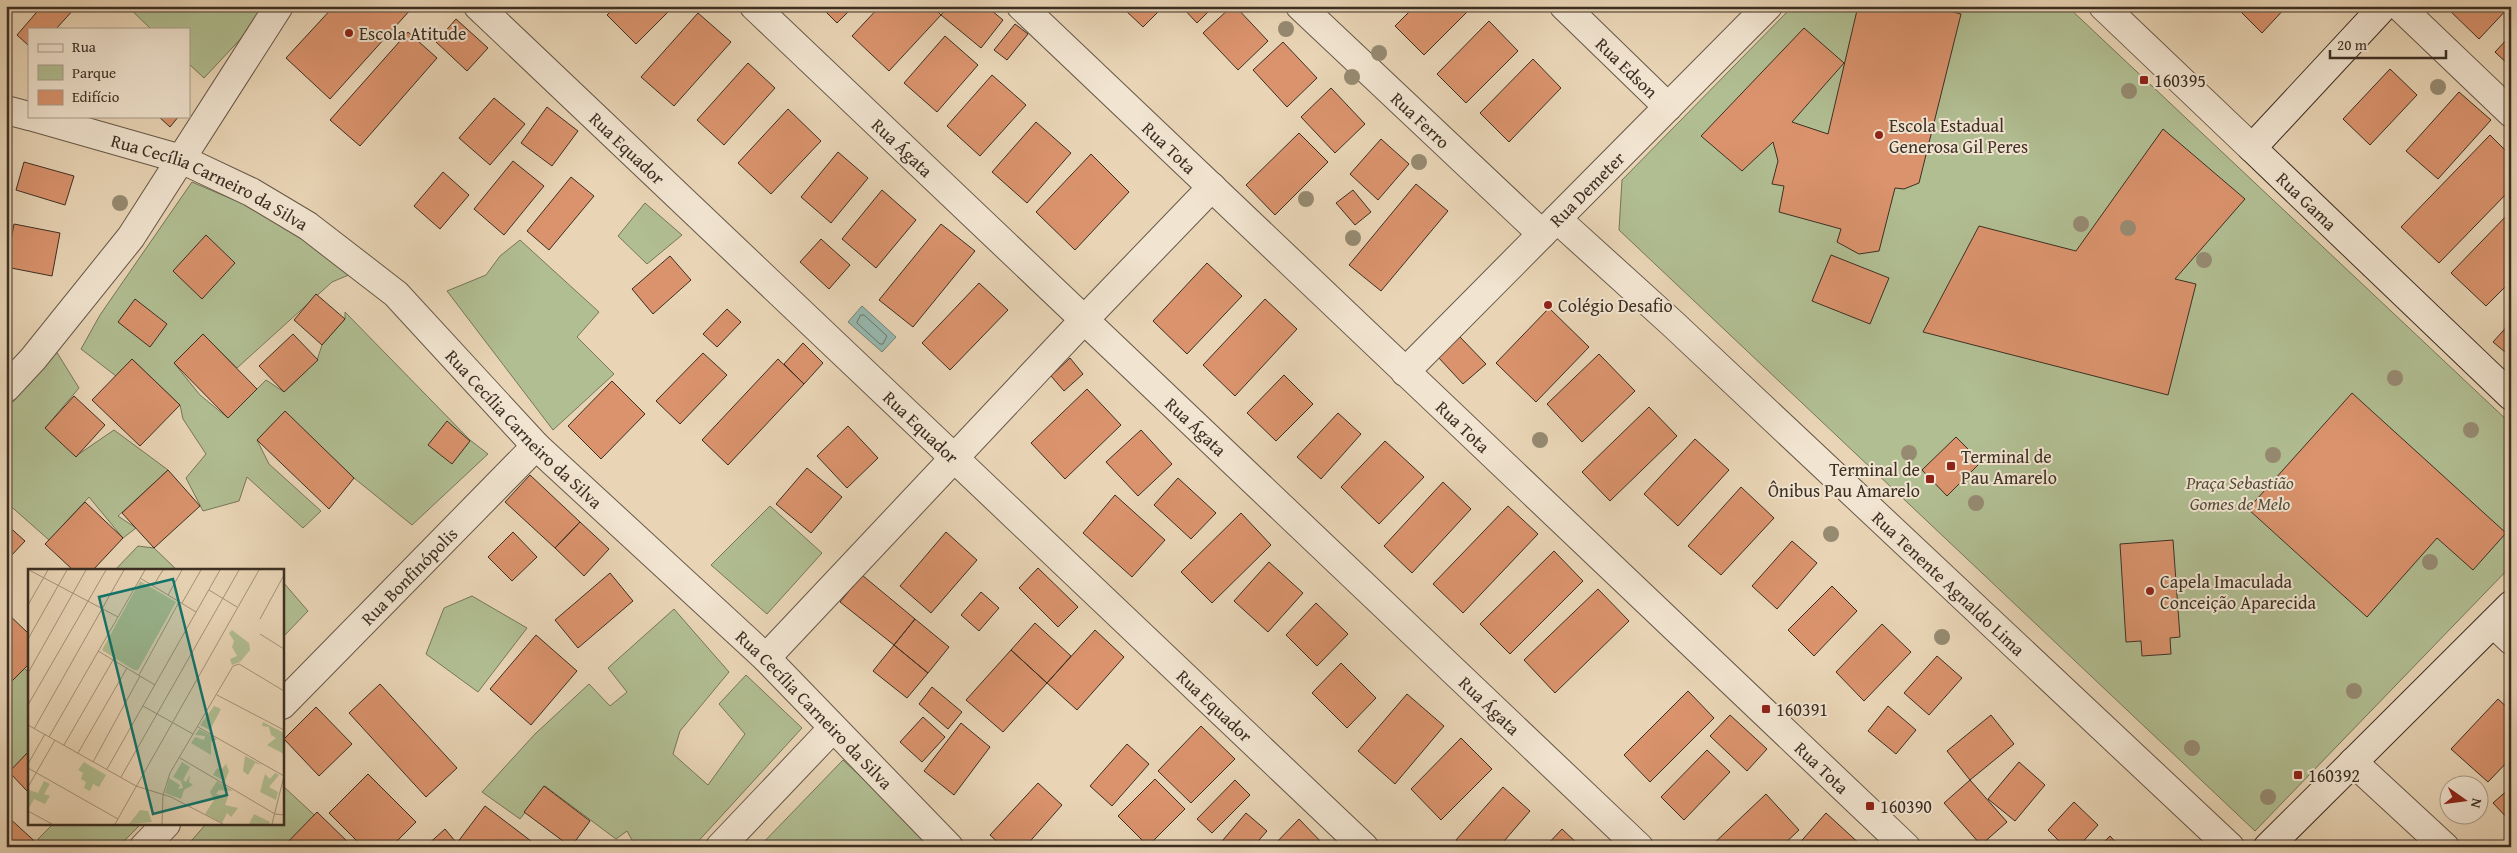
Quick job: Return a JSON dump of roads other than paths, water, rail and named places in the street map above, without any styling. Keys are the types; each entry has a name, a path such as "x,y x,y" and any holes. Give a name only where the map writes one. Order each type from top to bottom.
{"street":[{"path":"6,388 33,359 131,238 279,6"},
{"name":"Rua Equador","path":"478,6 1364,847"},
{"name":"Rua Ágata","path":"754,6 1083,321 1639,847"},
{"name":"Rua Tota","path":"1021,6 1906,847"},
{"name":"Rua Ferro","path":"1300,6 1549,227"},
{"name":"Rua Edson","path":"1564,6 1668,108"},
{"name":"Rua Demeter","path":"1405,372 1768,6"},
{"name":"Rua Gama","path":"2103,6 2511,396"},
{"path":"2252,148 2384,6"},
{"path":"2398,6 2511,113"},
{"name":"Rua Cecília Carneiro da Silva","path":"6,110 28,116"},
{"name":"Rua Cecília Carneiro da Silva","path":"36,118 181,159 251,192 308,226 396,294 536,446 766,658 949,847"},
{"path":"766,658 953,458 1212,187"},
{"name":"Rua Tenente Agnaldo Lima","path":"1549,227 1680,330 2230,847"},
{"name":"Rua Bonfinópolis","path":"284,703 536,446"},
{"path":"2268,847 2353,762 2505,623"},
{"path":"720,847 833,728"},
{"path":"2353,762 2445,847"},
{"path":"144,847 164,826"}],"water":[{"path":"862,306 896,337 882,352 848,322"}],"place":[{"name":"Escola Atitude","path":"349,33"},
{"name":"160395","path":"2144,80"},
{"name":"Escola Estadual Generosa Gil Peres","path":"1879,135"},
{"name":"Colégio Desafio","path":"1548,305"},
{"name":"Terminal de Pau Amarelo","path":"1951,466"},
{"name":"Terminal de Ônibus Pau Amarelo","path":"1930,479"},
{"name":"Capela Imaculada Conceição Aparecida","path":"2150,591"},
{"name":"160391","path":"1766,709"},
{"name":"160392","path":"2298,775"},
{"name":"160390","path":"1870,806"}],"park label":[{"name":"Praça Sebastião Gomes de Melo","path":"2240,492"}]}
